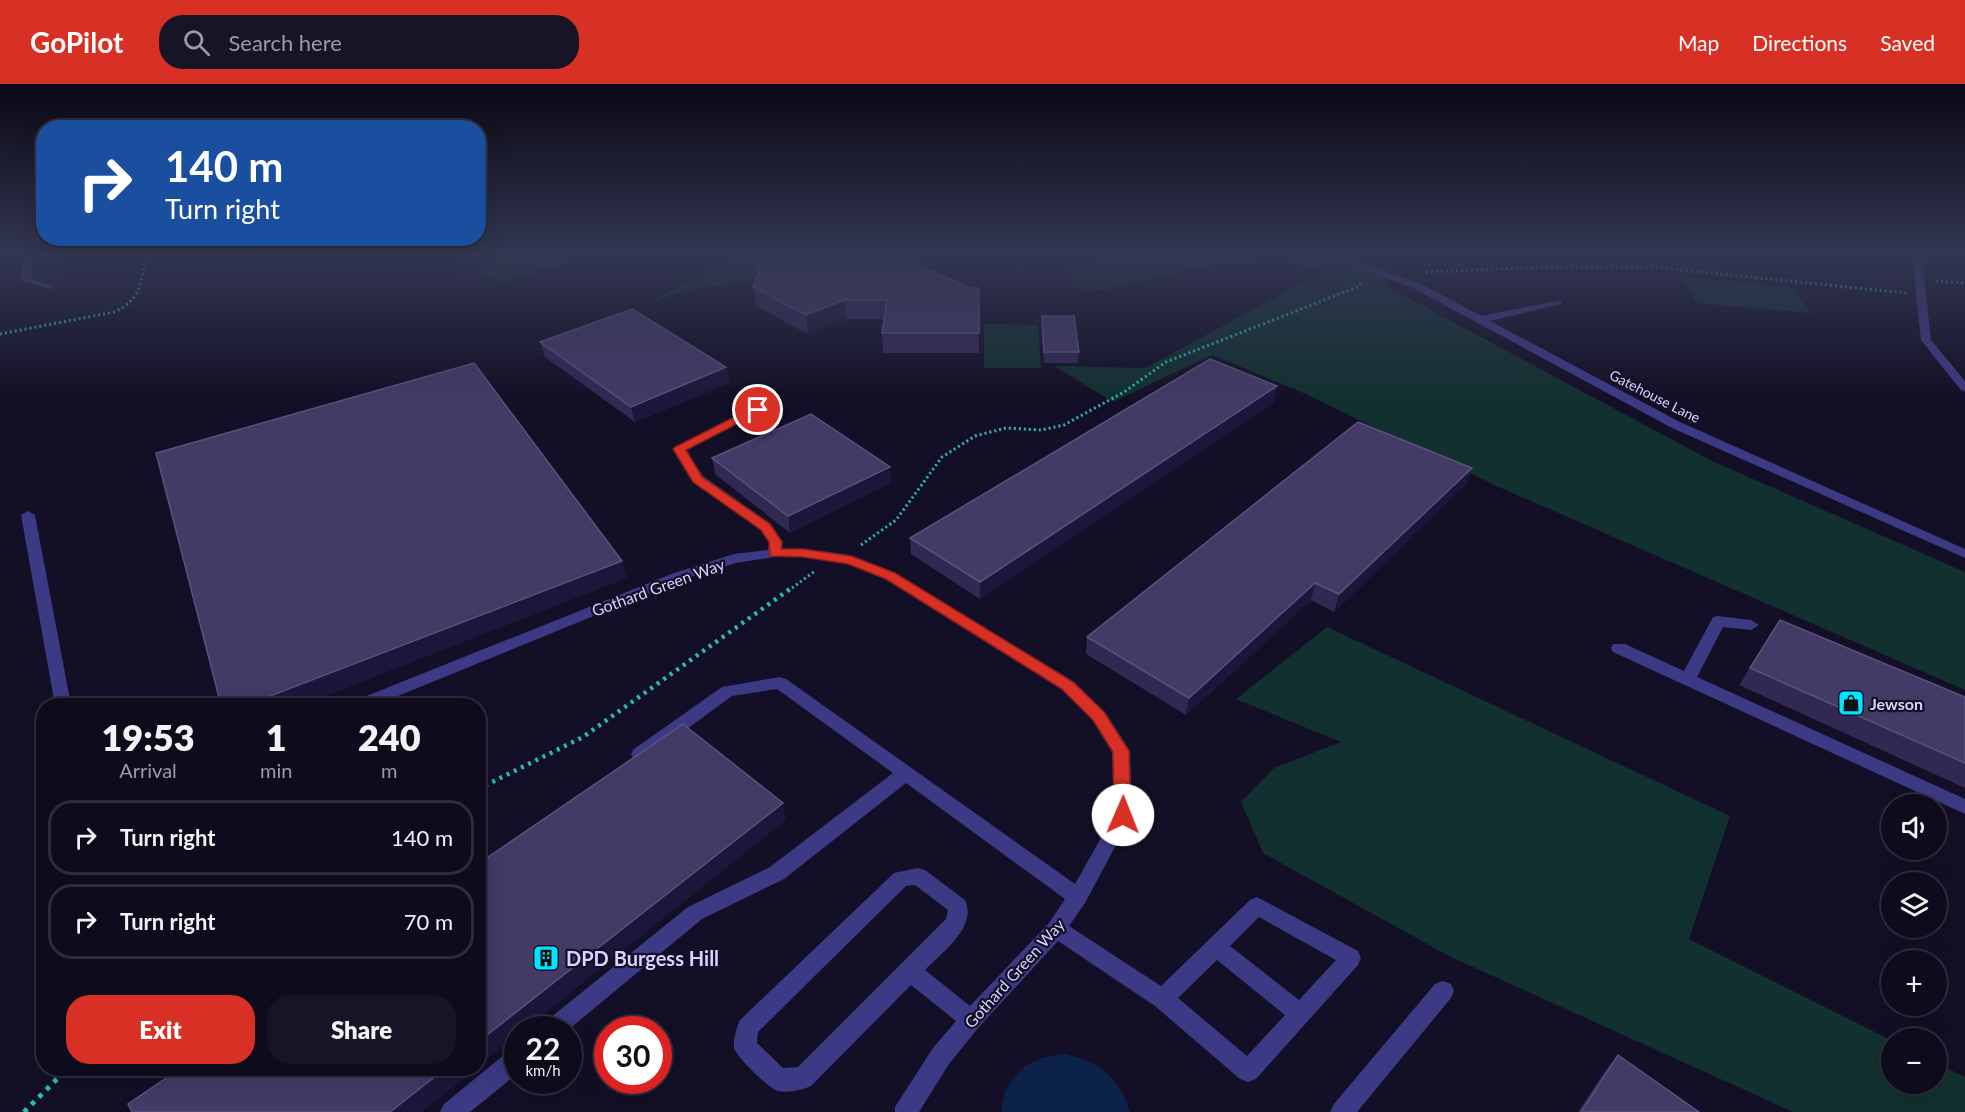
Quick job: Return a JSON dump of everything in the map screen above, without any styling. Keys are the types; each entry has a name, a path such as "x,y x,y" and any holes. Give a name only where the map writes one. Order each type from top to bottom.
{"street":[{"name":"Gatehouse Lane","path":"1450,304 1676,425 1965,554"},
{"path":"1480,320 1549,304"},
{"path":"1922,304 1926,340 1965,387"},
{"path":"758,410 679,449 698,479 766,527 776,542 774,554"},
{"path":"27,515 62,698"},
{"name":"Gothard Green Way","path":"377,698 680,576 734,559 803,553 851,560 890,576 1067,685 1099,716 1121,751 1123,815 1078,897 1056,929 970,1020 941,1056 907,1107 906,1112"},
{"path":"1687,680 1718,621 1731,620 1751,625"},
{"path":"1619,648 1965,807"},
{"path":"623,766 728,691 780,683 1078,897"},
{"path":"569,1016 695,913 777,873 906,772"},
{"path":"918,876 958,906 956,923 910,971 803,1078 779,1080 745,1047 748,1027 901,879 918,876"},
{"path":"1056,929 1163,999 1248,1071 1351,958 1257,906 1163,999"},
{"path":"1216,947 1300,1014"},
{"path":"910,971 970,1020"},
{"path":"1342,1112 1443,992"},
{"path":"452,1112 504,1069"}],"path":[{"path":"0,334 114,312 132,304"},
{"path":"486,785 583,737 814,571 839,575 859,547 896,520 942,457 975,436 1006,428 1041,430 1064,425 1124,392 1166,362 1314,304"},
{"path":"24,1112 60,1076"}],"green space":[{"path":"1264,304 1419,304 1712,461 1965,572 1965,690 1501,488 1299,391 1212,355 1113,402 1054,366 1145,368"},
{"path":"1707,304 1805,304 1811,313"},
{"path":"984,324 1038,325 1041,368 984,368"},
{"path":"1327,627 1730,816 1689,939 1881,1035 1881,1094 1947,1094 1947,1068 1965,1077 1965,1112 1793,1112 1449,956 1263,853 1241,802 1274,768 1341,742 1236,699"}],"water":[{"path":"1065,1054 1088,1061 1106,1073 1120,1090 1130,1112 1001,1112 1007,1088 1021,1070 1041,1059"}],"building":[{"path":"785,304 834,304 806,315"},
{"path":"886,304 979,304 979,333 882,333"},
{"path":"632,309 726,367 631,407 540,342"},
{"path":"1042,316 1074,316 1079,352 1044,352"},
{"path":"1210,359 1277,386 980,582 910,538"},
{"path":"474,363 622,561 265,698 219,698 156,453"},
{"path":"811,414 890,467 788,516 712,458"},
{"path":"1358,422 1472,468 1339,594 1315,583 1189,698 1087,637"},
{"name":"Jewson","path":"1780,620 1965,697 1965,763 1750,668"},
{"name":"DPD Burgess Hill","path":"683,724 783,803 511,1016 504,1016 504,1022 486,1036 486,859"},
{"path":"1618,1055 1699,1112 1581,1112"},
{"path":"169,1076 436,1076 390,1112 132,1112 128,1104"}],"place":[{"name":"Jewson","path":"1851,703"},
{"name":"DPD Burgess Hill","path":"546,958"}],"route":[{"path":"758,410 679,449 698,479 766,527 776,542 774,554 803,553 851,560 890,576 1067,685 1099,716 1121,751 1123,815"}]}
